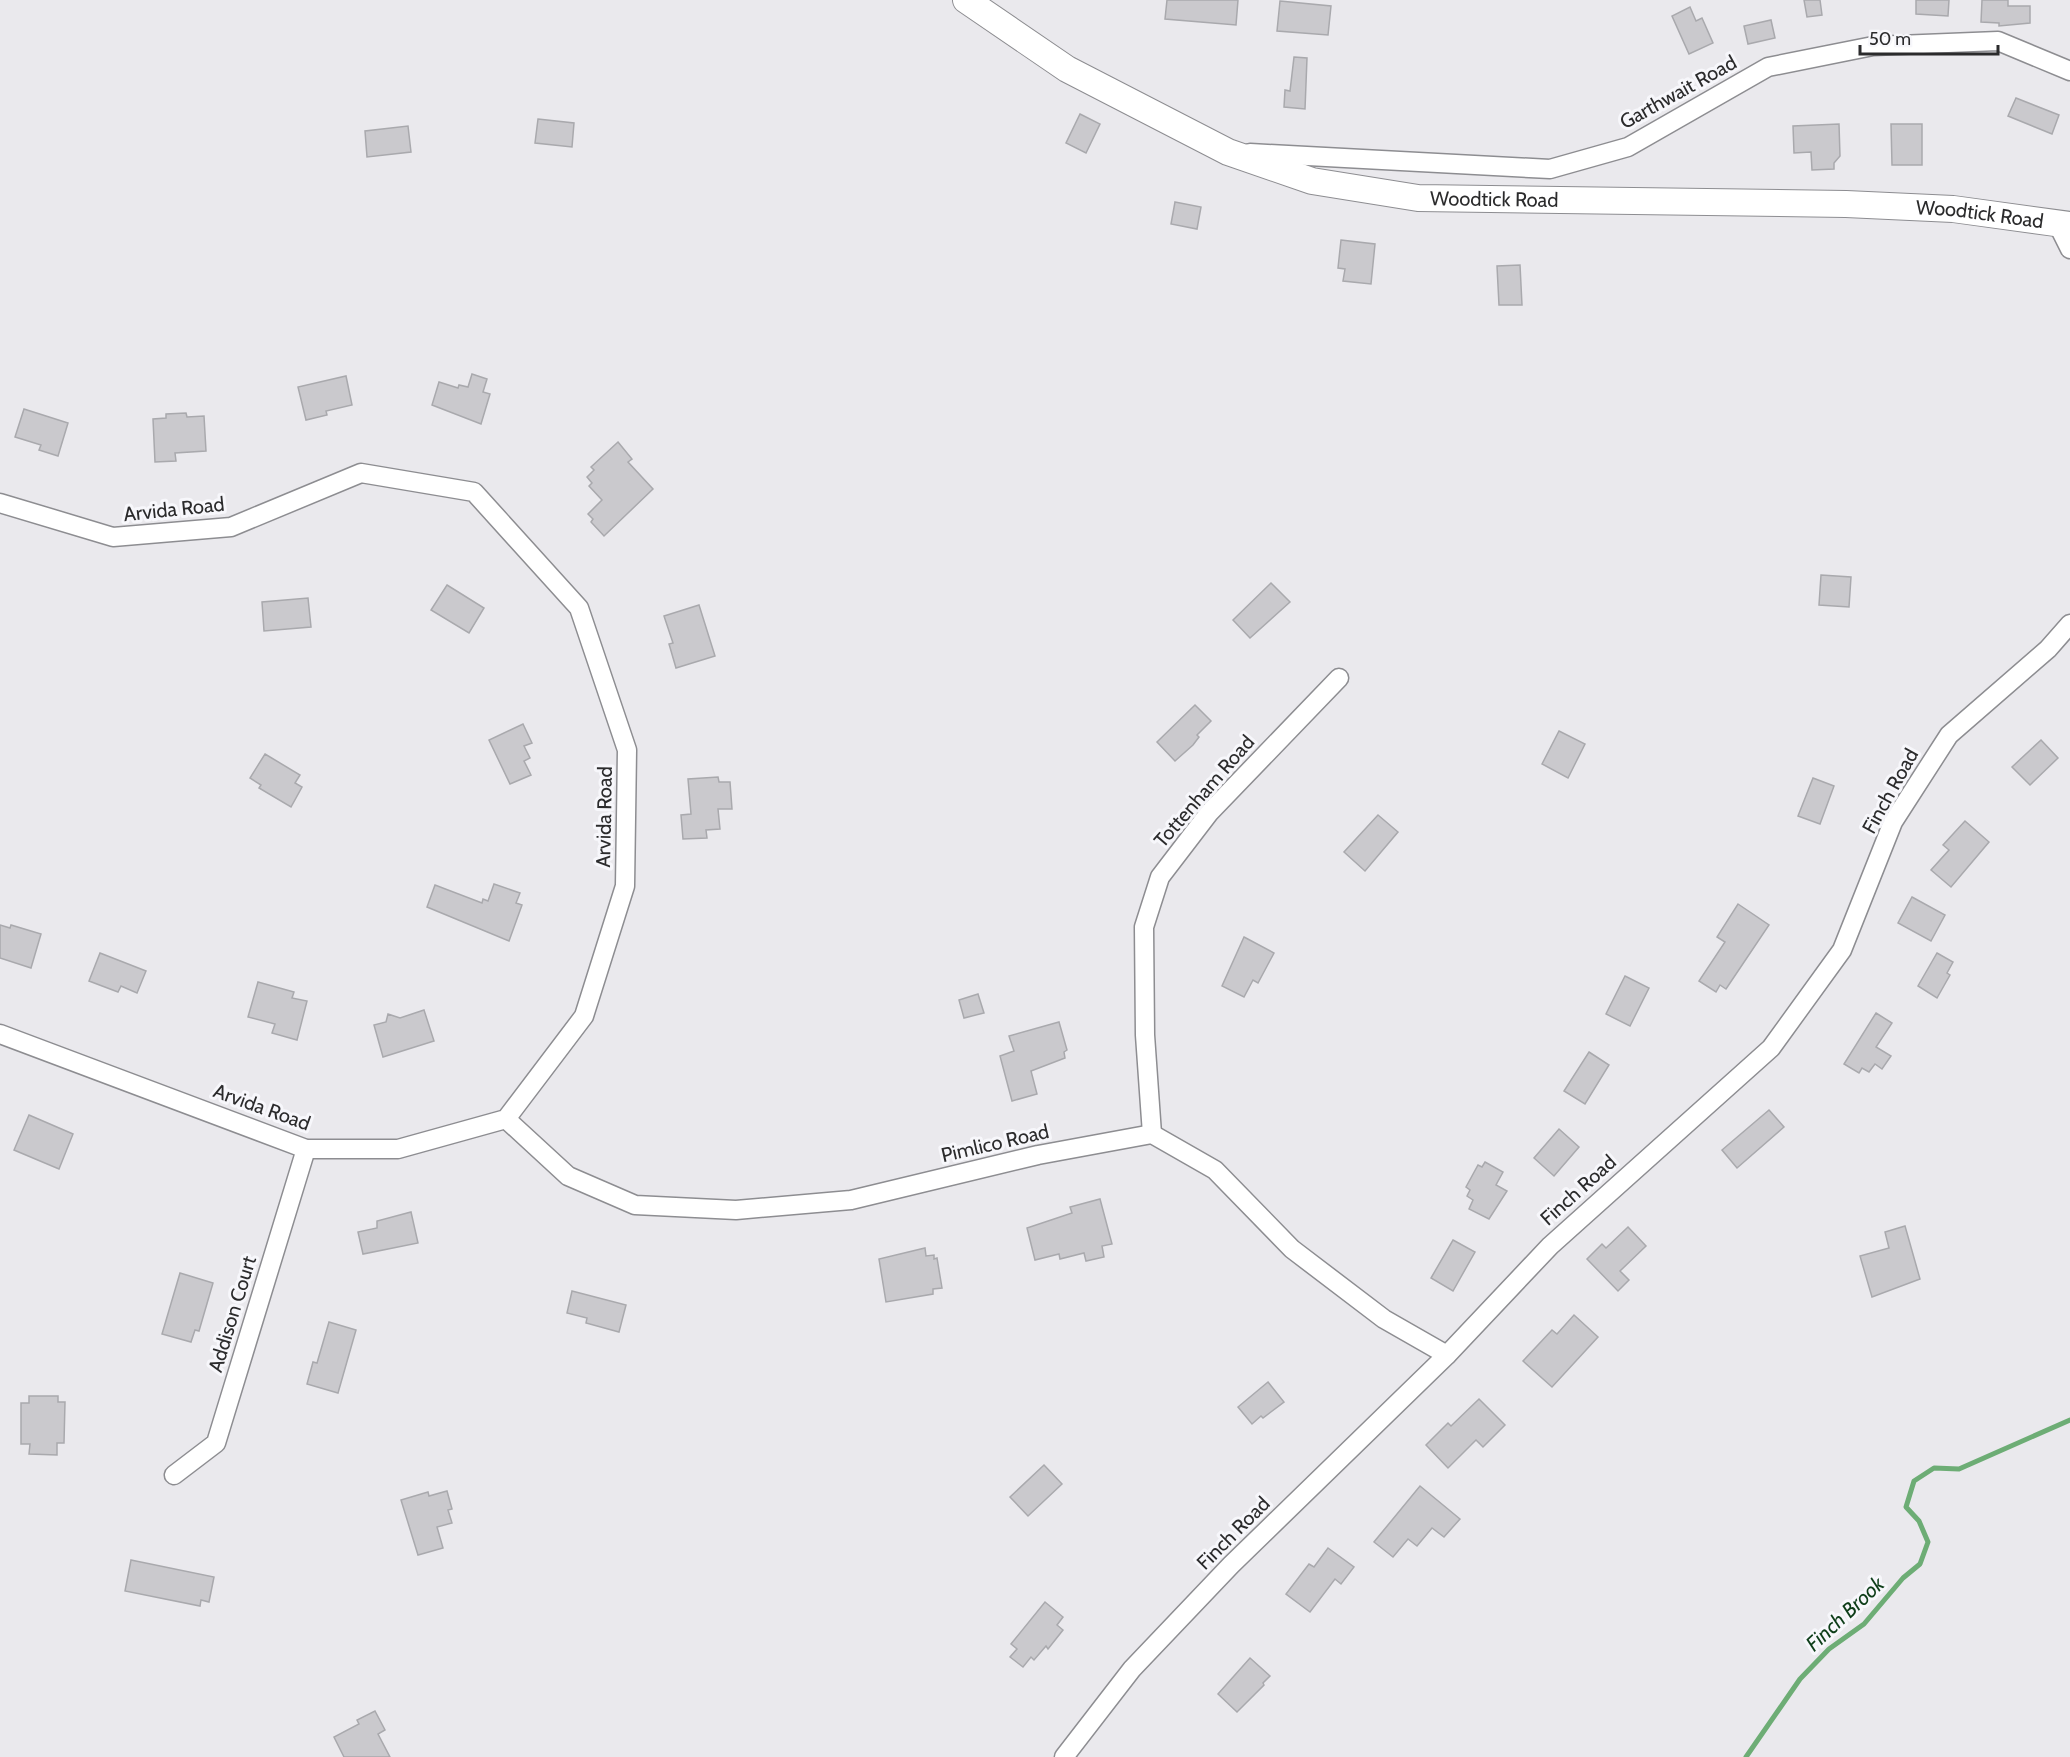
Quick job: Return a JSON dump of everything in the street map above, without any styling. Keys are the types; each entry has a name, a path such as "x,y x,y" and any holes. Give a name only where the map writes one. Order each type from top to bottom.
{"main road":[{"name":"Woodtick Road","path":"966,0 1067,69 1228,152 1312,181 1418,198 1846,204 1953,209 2063,223"}],"street":[{"name":"Garthwait Road","path":"1228,152 1550,169 1628,147 1768,67 1873,46 1998,41 2070,71"},
{"path":"2063,223 2070,249"},
{"name":"Arvida Road","path":"0,503 113,537 231,527 361,473 474,492 579,608 627,750 625,886 584,1016 506,1119 398,1149 306,1149 0,1034"},
{"name":"Finch Road","path":"1064,1757 1140,1660 1231,1565 1447,1355 1550,1245 1772,1048 1842,950 1893,822 1948,735 2048,649 2070,624"},
{"name":"Tottenham Road","path":"1152,1134 1145,1035 1144,927 1160,877 1209,813 1339,678"},
{"name":"Pimlico Road","path":"506,1119 568,1176 635,1205 736,1210 851,1200 1038,1155 1152,1134"},
{"path":"1152,1134 1215,1170 1292,1250 1384,1319 1447,1355"},
{"name":"Addison Court","path":"174,1475 216,1443 306,1149"}],"building":[{"path":"1167,0 1238,0 1236,25 1165,19"},
{"path":"1804,0 1820,0 1822,15 1807,17"},
{"path":"1916,0 1949,0 1948,16 1916,14"},
{"path":"1982,0 2008,0 2008,6 2030,6 2030,23 1999,26 1999,23 1981,22"},
{"path":"1280,1 1331,6 1328,35 1277,31"},
{"path":"1690,7 1696,21 1702,18 1713,43 1689,54 1672,16"},
{"path":"1771,20 1775,38 1748,44 1744,26"},
{"path":"1294,57 1307,58 1305,109 1284,107 1285,90 1290,91"},
{"path":"2016,98 2059,115 2052,134 2008,116"},
{"path":"1080,114 1100,124 1086,153 1066,143"},
{"path":"538,119 574,123 572,147 535,143"},
{"path":"1839,124 1840,156 1834,163 1834,169 1812,170 1811,152 1794,153 1793,126"},
{"path":"1891,124 1922,124 1922,165 1892,165"},
{"path":"408,126 411,152 367,157 365,131"},
{"path":"1175,202 1201,207 1197,229 1171,224"},
{"path":"1341,240 1375,244 1371,284 1343,281 1345,269 1338,268"},
{"path":"1520,265 1522,305 1499,305 1497,266"},
{"path":"472,374 487,379 483,392 490,394 481,424 432,405 439,382 458,388 459,385 468,387"},
{"path":"346,376 352,405 326,411 327,415 306,420 298,387"},
{"path":"24,409 68,423 58,456 39,450 41,445 15,437"},
{"path":"186,413 187,417 204,416 206,451 175,453 176,461 155,462 153,419 166,418 166,414"},
{"path":"618,442 632,459 628,462 653,489 604,536 591,522 593,519 588,514 602,500 589,486 592,483 587,477 594,470 591,467"},
{"path":"1821,575 1851,577 1849,607 1819,605"},
{"path":"1271,583 1290,602 1250,638 1233,620"},
{"path":"447,585 484,608 469,633 431,610"},
{"path":"308,598 311,627 264,631 262,602"},
{"path":"699,605 715,656 676,668 669,644 673,643 664,616"},
{"path":"1195,705 1211,721 1197,735 1199,737 1193,745 1175,761 1157,742"},
{"path":"523,724 532,743 524,746 530,758 524,761 531,775 510,784 489,740"},
{"path":"1559,731 1585,744 1568,778 1542,764"},
{"path":"2041,740 2058,758 2030,785 2012,767"},
{"path":"265,754 300,775 295,783 302,787 291,807 259,788 261,785 250,778"},
{"path":"718,777 719,782 730,782 732,809 718,809 720,829 706,830 707,838 683,839 681,815 691,814 688,779"},
{"path":"1813,778 1834,786 1820,824 1798,816"},
{"path":"1378,815 1398,832 1365,871 1344,852"},
{"path":"1965,821 1989,842 1951,887 1931,870 1949,850 1943,845"},
{"path":"494,884 520,893 516,903 522,905 509,941 427,907 435,885 482,903 483,899 488,901"},
{"path":"1912,897 1945,915 1931,941 1898,923"},
{"path":"1738,904 1769,925 1726,989 1720,985 1716,992 1699,981 1725,942 1717,937"},
{"path":"0,925 10,928 11,925 41,934 31,968 0,958"},
{"path":"1244,937 1274,953 1258,983 1253,980 1244,997 1222,986"},
{"path":"100,953 146,971 137,993 121,986 118,992 89,981"},
{"path":"1937,953 1953,962 1947,973 1950,975 1937,998 1918,986"},
{"path":"1625,976 1649,988 1630,1026 1606,1014"},
{"path":"258,982 294,992 292,998 307,1001 297,1040 272,1033 275,1024 248,1017"},
{"path":"978,994 984,1013 964,1018 959,1000"},
{"path":"424,1010 434,1041 383,1057 374,1025 386,1022 388,1014 400,1018"},
{"path":"1876,1013 1892,1023 1876,1047 1891,1056 1882,1069 1875,1064 1869,1072 1862,1068 1859,1073 1844,1064"},
{"path":"1059,1022 1067,1050 1064,1052 1065,1058 1031,1071 1037,1094 1012,1101 1000,1056 1014,1051 1009,1036"},
{"path":"1589,1052 1609,1065 1585,1104 1564,1091"},
{"path":"1769,1110 1784,1127 1737,1168 1722,1150"},
{"path":"29,1115 73,1134 59,1169 14,1150"},
{"path":"1559,1129 1579,1147 1554,1176 1534,1158"},
{"path":"1485,1162 1503,1172 1496,1185 1507,1191 1489,1219 1469,1209 1473,1200 1467,1196 1470,1190 1466,1187 1478,1165 1482,1167"},
{"path":"1100,1199 1112,1244 1102,1246 1104,1257 1086,1261 1084,1253 1060,1259 1059,1254 1035,1260 1027,1228 1072,1213 1070,1207"},
{"path":"411,1212 418,1243 363,1254 358,1232 377,1228 377,1221"},
{"path":"1905,1226 1920,1279 1872,1297 1860,1256 1889,1248 1885,1232"},
{"path":"1628,1227 1646,1246 1620,1271 1629,1280 1618,1291 1587,1259 1602,1244 1606,1248"},
{"path":"1453,1240 1475,1252 1453,1291 1431,1278"},
{"path":"925,1248 926,1256 934,1255 934,1259 937,1258 942,1288 933,1289 933,1294 886,1302 879,1259"},
{"path":"180,1273 213,1283 199,1331 195,1330 191,1342 162,1334"},
{"path":"572,1291 626,1305 619,1332 586,1323 587,1318 567,1313"},
{"path":"1574,1315 1598,1337 1552,1387 1523,1361 1552,1330 1557,1334"},
{"path":"329,1322 356,1330 338,1393 307,1384 313,1362 317,1363"},
{"path":"1268,1382 1284,1402 1252,1424 1238,1407"},
{"path":"29,1396 58,1396 58,1402 65,1402 64,1443 57,1443 57,1455 29,1454 30,1444 21,1444 21,1403 29,1403"},
{"path":"1479,1399 1505,1425 1483,1447 1476,1440 1448,1468 1426,1445 1448,1423 1451,1426"},
{"path":"1044,1465 1062,1484 1028,1516 1010,1497"},
{"path":"1420,1486 1460,1519 1444,1537 1432,1528 1417,1546 1408,1539 1393,1557 1374,1542"},
{"path":"447,1491 452,1509 448,1510 452,1523 437,1527 443,1548 418,1555 401,1500 428,1492 429,1496"},
{"path":"1328,1548 1354,1567 1341,1584 1335,1579 1310,1612 1286,1594 1309,1564 1314,1567"},
{"path":"131,1560 214,1577 209,1602 201,1600 200,1606 125,1591"},
{"path":"1045,1602 1063,1617 1057,1625 1063,1630 1048,1649 1046,1646 1034,1660 1031,1657 1023,1667 1010,1657 1017,1649 1011,1644"},
{"path":"1250,1658 1270,1676 1237,1712 1218,1694"},
{"path":"375,1711 385,1730 378,1734 390,1757 344,1757 334,1737 359,1724 357,1720"}],"waterway":[{"name":"Finch Brook","path":"1746,1757 1800,1679 1829,1649 1864,1624 1903,1578 1920,1564 1928,1542 1919,1521 1906,1507 1914,1481 1934,1468 1959,1469 2070,1420"}]}
